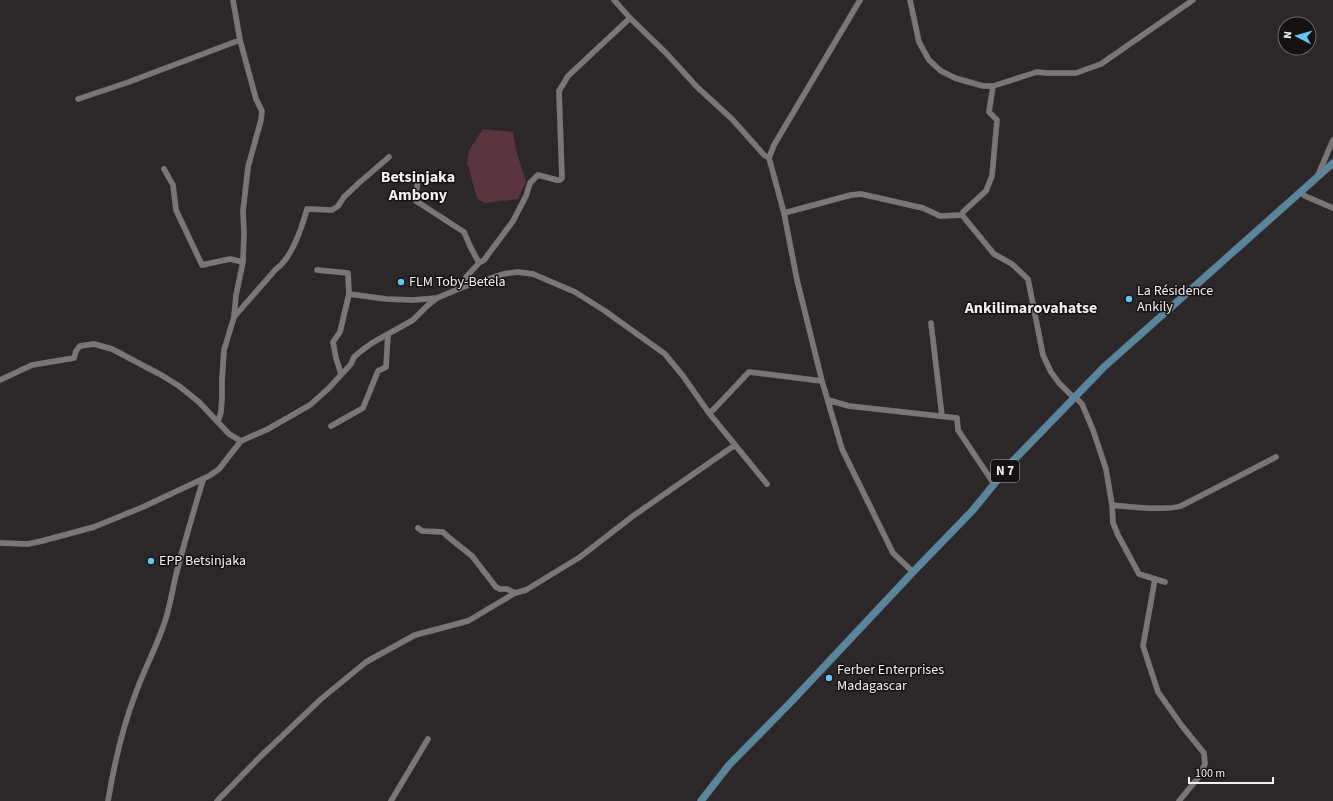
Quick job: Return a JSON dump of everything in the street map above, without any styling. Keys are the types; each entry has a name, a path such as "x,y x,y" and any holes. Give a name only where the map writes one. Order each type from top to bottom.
{"main road":[{"name":"N 7","path":"700,801 729,765 842,649 973,510 1012,462 1104,367 1333,163"}],"street":[{"path":"218,422 222,405 224,350 234,317 236,295 243,262 243,211 248,167 261,120 262,111 256,99 240,40 233,0"},
{"path":"614,0 697,87 732,119 764,155 769,158"},
{"path":"860,0 774,144 769,158 784,213 796,280 822,381 842,449 893,553 913,572"},
{"path":"910,0 919,42 929,60 941,71 955,78 983,86 992,86 1037,72 1076,73 1101,64 1193,0"},
{"path":"463,287 466,277 479,263 484,260 513,221 526,196 530,183 538,175 557,180 562,178 559,95 561,87 568,76 630,18"},
{"path":"78,99 126,83 240,40"},
{"path":"962,215 963,212 986,191 992,176 997,120 989,112 992,86"},
{"path":"1318,176 1333,140"},
{"path":"234,317 271,274 282,265 289,255 307,209 332,210 338,206 344,197 360,182 389,157"},
{"path":"164,169 173,185 176,210 202,264 230,259 243,262"},
{"path":"418,181 415,198 416,201 464,232 479,263"},
{"path":"1301,192 1305,196 1333,208"},
{"path":"784,213 851,195 861,194 923,208 940,216 962,215"},
{"path":"962,215 994,254 1012,264 1028,279 1043,355 1051,372 1059,383 1082,404 1102,456 1106,469 1112,505 1113,523 1118,535 1140,574 1165,582"},
{"path":"317,270 348,273 349,294 340,332 333,342 340,374"},
{"path":"0,543 28,544 94,527 203,480 219,469 241,441 268,429 310,404 323,394 340,374 351,364 354,357 361,351 372,343 413,320 426,306 437,298 463,287 503,274 518,272 533,274 575,292 605,311 665,354 683,376 709,413 767,484"},
{"path":"349,294 386,299 413,300 437,298"},
{"path":"932,323 942,416"},
{"path":"331,426 363,408 378,371 386,367 388,334"},
{"path":"0,380 32,365 74,358 76,351 80,346 94,344 112,349 179,386 199,402 229,434 241,441"},
{"path":"709,413 749,372 822,381"},
{"path":"828,400 849,406 957,418 958,430 994,484"},
{"path":"217,801 260,757 321,699 366,662 415,635 468,621 515,593 526,590 580,557 645,507 735,445"},
{"path":"1112,505 1174,508 1181,506 1276,457"},
{"path":"108,801 112,774 134,695 163,628 189,527 203,480"},
{"path":"418,528 422,531 443,532 472,556 496,586 500,589 507,589 515,593"},
{"path":"1155,579 1143,646 1158,692 1182,726 1204,753 1205,764 1198,778 1179,801"},
{"path":"391,801 428,739"}],"shaded area":[{"path":"483,129 513,132 516,150 526,182 518,199 485,203 478,199 469,167 467,165 469,150"}],"place":[{"name":"FLM Toby-Betela","path":"401,282"},
{"name":"La Résidence Ankily","path":"1129,299"},
{"name":"EPP Betsinjaka","path":"151,561"},
{"name":"Ferber Enterprises Madagascar","path":"829,678"}],"district":[{"name":"Betsinjaka Ambony","path":"418,186"},
{"name":"Ankilimarovahatse","path":"1031,308"}]}
